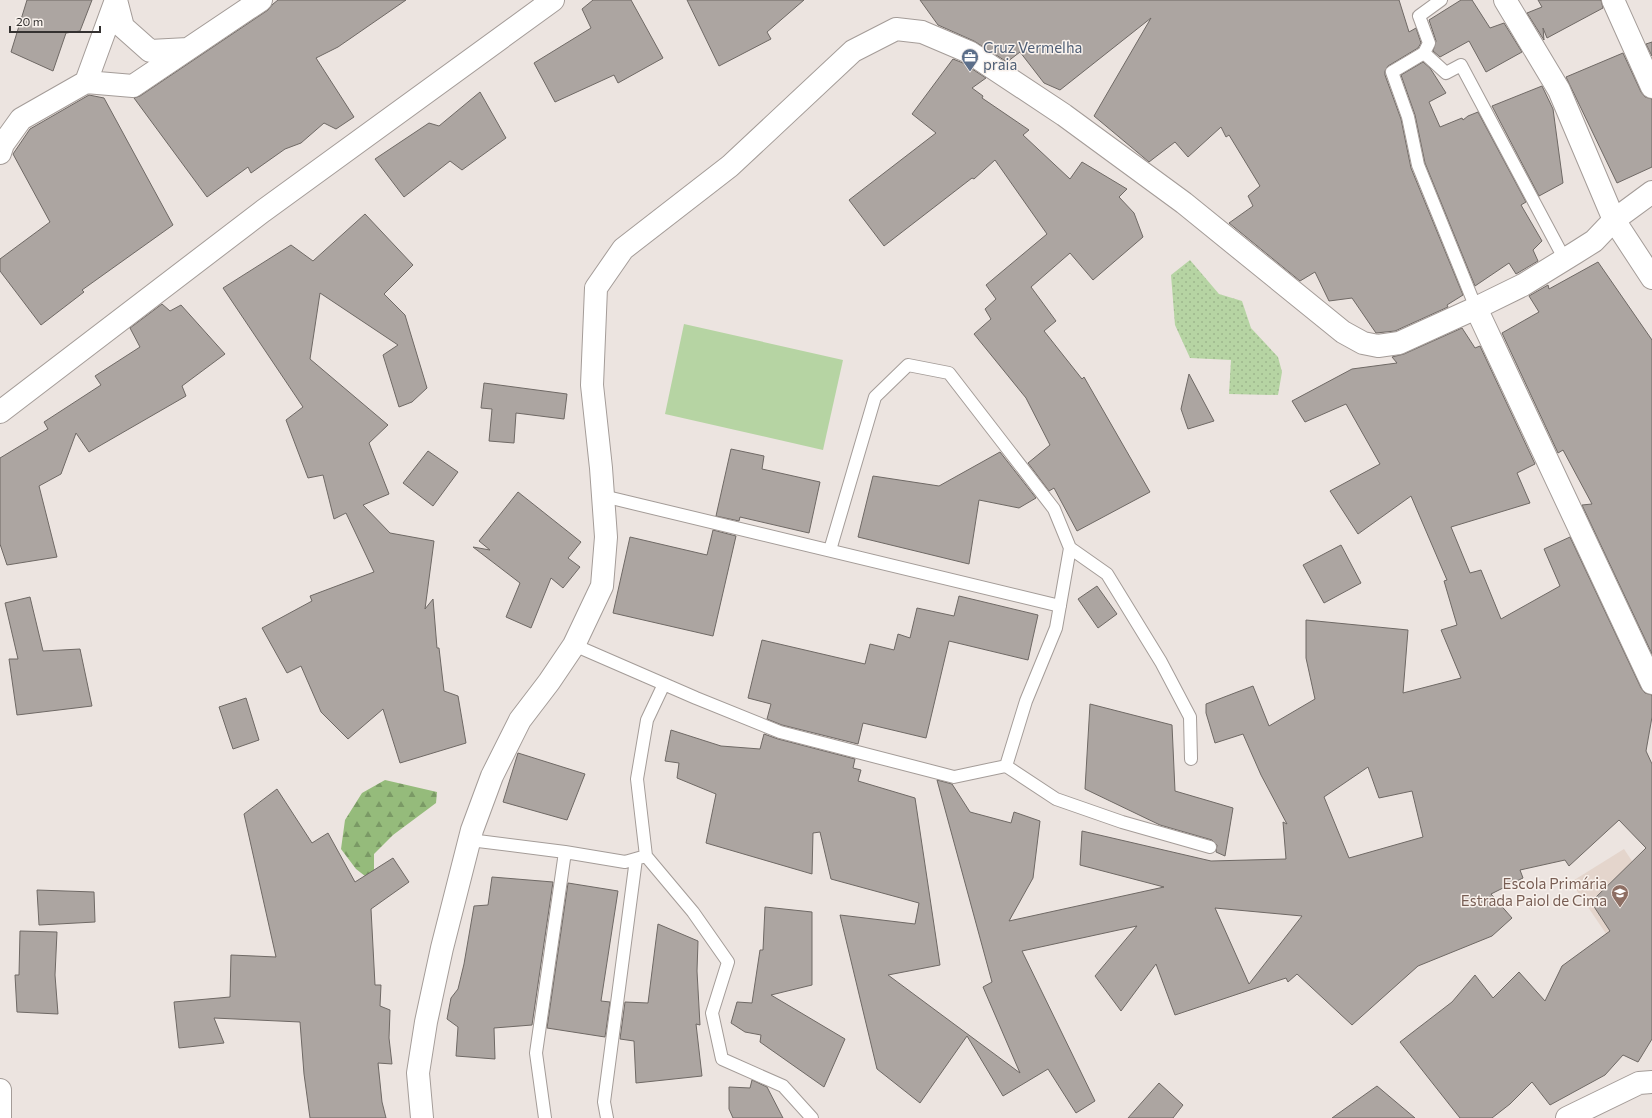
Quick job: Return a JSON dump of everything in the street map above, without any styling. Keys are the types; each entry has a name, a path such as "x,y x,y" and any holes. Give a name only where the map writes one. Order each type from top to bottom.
{"street":[{"path":"116,0 123,27 150,51 188,49"},
{"path":"86,82 116,0"},
{"path":"0,153 3,144 20,119 86,82 133,86 261,0"},
{"path":"0,412 263,211 553,0"},
{"path":"1505,0 1559,90 1614,220 1652,278"},
{"path":"1613,0 1652,87"},
{"path":"422,1118 418,1073 426,1022 442,948 470,840 492,776 520,720 549,682 574,645 602,586 606,537 592,385 596,288 623,249 730,166 853,51 896,29 922,32 969,52 1064,115 1184,203 1343,332 1363,343 1378,346 1399,343 1523,285 1594,241 1614,220 1652,192"},
{"path":"1476,308 1652,684"},
{"path":"1567,1118 1646,1083 1652,1066"},
{"path":"0,1090 0,1118"}],"lane":[{"path":"1441,0 1419,16 1429,43 1424,53 1392,72 1408,117 1418,165 1476,308"},
{"path":"1424,53 1446,73 1461,65 1565,260"},
{"path":"830,550 875,397 908,365 949,373 1054,509 1070,548 1056,628 1026,702 1006,766"},
{"path":"603,496 1060,606"},
{"path":"1070,548 1107,574 1161,662 1190,717 1191,760"},
{"path":"574,645 780,732 954,777 1006,766 1056,799 1122,822 1210,847"},
{"path":"607,1118 604,1102 641,858 637,780 647,720 664,684"},
{"path":"470,840 565,852 625,862 641,858"},
{"path":"545,1118 536,1053 565,852"},
{"path":"641,858 693,912 728,962 712,1013 722,1059 782,1086 812,1118"}],"shaded area":[{"name":"Escola Primária Estrada Paiol de Cima","path":"1624,849 1652,891 1615,947 1571,882"}],"green space":[{"path":"1190,260 1219,294 1242,301 1251,328 1278,357 1282,372 1278,395 1229,394 1231,360 1190,358 1175,325 1171,275"},
{"path":"684,324 843,360 823,450 665,414"},
{"path":"385,780 437,792 436,803 393,835 374,854 374,883 356,869 341,849 345,820 362,793"}],"building":[{"path":"27,0 92,0 80,31 66,33 53,71 11,52"},
{"path":"278,0 406,0 338,47 316,58 354,117 336,129 324,123 301,143 285,149 251,173 248,167 207,197 134,98 140,96 268,10"},
{"path":"593,0 631,0 663,58 618,83 614,75 555,102 534,63 591,28 582,9"},
{"path":"687,0 804,0 767,32 771,39 719,66"},
{"path":"920,0 1399,0 1409,32 1416,28 1421,43 1418,48 1388,66 1385,71 1385,75 1401,119 1411,168 1463,295 1447,305 1448,307 1395,331 1376,333 1352,298 1329,301 1315,272 1300,281 1229,223 1253,206 1248,196 1260,186 1229,135 1226,137 1221,127 1188,157 1175,142 1149,162 1094,116 1151,18 1060,90 1044,83 1020,52 1007,62 974,41 938,25"},
{"path":"1461,0 1472,0 1490,28 1504,23 1522,52 1486,72 1469,41 1440,57 1433,51 1436,41 1429,20"},
{"path":"1538,0 1601,0 1603,8 1547,38 1543,28 1544,40 1527,13 1542,7"},
{"path":"1652,42 1652,56 1646,44"},
{"path":"1623,53 1641,92 1645,97 1652,99 1652,167 1617,183 1566,77"},
{"path":"953,59 963,63 986,78 972,88 983,96 982,98 1029,130 1023,135 1070,179 1082,162 1127,189 1119,197 1134,213 1143,237 1093,280 1070,253 1031,287 1056,321 1044,331 1082,379 1084,377 1150,492 1077,531 1054,488 1049,491 1028,463 1050,445 1026,398 974,334 991,319 985,309 996,299 986,285 1047,234 995,160 974,179 972,178 884,246 849,200 936,133 912,114"},
{"path":"1423,62 1430,68 1446,93 1429,102 1440,127 1462,118 1463,120 1478,112 1526,202 1521,205 1542,241 1533,250 1538,261 1516,274 1509,263 1475,286 1425,163 1415,115 1401,75"},
{"path":"1542,86 1553,109 1563,183 1539,196 1492,106"},
{"path":"480,92 506,138 462,170 450,161 404,197 375,159 429,123 439,126"},
{"path":"89,95 104,98 173,225 82,290 84,292 41,325 0,271 0,259 50,222 13,154 30,129"},
{"path":"365,214 413,265 384,294 405,315 427,388 412,402 399,407 383,355 398,345 320,293 310,359 388,425 369,443 389,494 363,505 390,533 434,541 425,609 433,599 437,648 439,648 444,691 458,696 466,743 400,763 383,709 348,739 321,712 301,666 287,673 262,628 312,601 310,596 374,572 346,513 334,519 323,475 308,478 286,420 303,407 223,288 291,245 313,261"},
{"path":"1598,262 1652,340 1652,654 1582,505 1592,504 1563,450 1558,453 1502,333 1539,312 1529,296 1548,285 1549,289"},
{"path":"162,304 170,311 181,305 225,354 182,386 186,396 89,452 76,433 61,474 39,486 57,557 7,565 0,544 0,458 48,429 44,422 101,385 95,376 140,347 130,328"},
{"path":"1462,328 1475,348 1480,346 1535,464 1517,473 1530,503 1451,527 1470,573 1481,570 1501,619 1560,586 1544,549 1570,537 1641,688 1645,693 1652,695 1652,717 1646,751 1652,764 1652,1039 1638,1062 1623,1055 1605,1075 1550,1105 1532,1082 1510,1104 1492,1118 1460,1118 1400,1042 1452,1002 1475,975 1493,998 1519,972 1545,1001 1562,966 1610,931 1591,902 1646,848 1619,820 1569,866 1565,860 1520,870 1523,878 1491,894 1512,918 1492,936 1418,966 1352,1025 1297,974 1288,982 1286,978 1175,1015 1156,964 1121,1011 1095,976 1137,926 1022,951 1095,1101 1076,1113 1048,1069 1003,1096 967,1036 920,1103 877,1069 840,915 915,924 919,903 831,879 820,832 813,833 812,874 706,843 716,794 677,778 679,763 665,761 671,730 721,746 760,749 764,734 855,759 853,768 861,770 858,781 915,798 940,965 888,975 1020,1073 983,987 992,982 937,780 952,784 970,812 1011,823 1014,812 1040,821 1033,878 1009,921 1164,887 1080,865 1082,831 1211,861 1286,859 1283,822 1287,824 1261,775 1243,734 1215,743 1206,713 1206,704 1253,686 1269,726 1315,699 1306,658 1306,620 1408,630 1403,693 1461,678 1441,630 1457,625 1444,581 1447,580 1411,496 1358,534 1330,491 1380,464 1346,404 1305,422 1292,401 1352,369 1397,363 1392,357 1404,354","holes":["1368,767 1379,798 1412,791 1423,837 1349,858 1324,797","1215,908 1302,916 1249,984"]},
{"path":"1189,374 1214,421 1188,429 1181,409"},
{"path":"484,383 567,394 564,419 516,413 514,443 489,441 492,409 481,408"},
{"path":"731,449 764,456 762,469 820,482 809,533 740,517 739,521 716,516"},
{"path":"428,451 458,472 433,506 403,483"},
{"path":"1000,452 1036,498 1019,508 979,500 969,564 858,537 873,476 939,486"},
{"path":"518,492 581,542 568,558 580,567 563,588 551,578 531,628 506,617 520,583 473,547 490,550 479,541"},
{"path":"713,530 736,536 713,636 613,613 630,537 707,555"},
{"path":"1341,545 1361,583 1324,603 1303,565"},
{"path":"1097,586 1117,614 1098,628 1078,599"},
{"path":"959,596 1038,615 1028,660 949,641 926,738 863,723 858,744 782,725 767,719 771,704 748,698 762,640 865,664 870,644 894,650 898,634 910,638 917,608 954,616"},
{"path":"30,597 43,651 80,649 92,706 17,715 9,659 18,659 5,603"},
{"path":"246,698 259,740 233,749 219,707"},
{"path":"1090,704 1172,725 1175,791 1233,808 1225,856 1216,852 1217,845 1212,840 1160,825 1085,789"},
{"path":"518,753 585,774 567,820 503,802"},
{"path":"277,789 312,843 328,833 355,882 393,858 409,882 371,909 375,985 381,985 380,1006 390,1010 389,1038 392,1064 378,1063 382,1102 386,1118 310,1118 304,1074 300,1022 214,1018 224,1043 179,1048 174,1002 230,997 231,955 276,957 244,814"},
{"path":"492,877 553,882 532,1025 494,1028 495,1059 456,1056 458,1027 447,1019 451,998 458,989 474,906 488,905"},
{"path":"568,883 618,891 601,1001 610,1002 605,1037 547,1028"},
{"path":"37,890 94,892 95,922 39,925"},
{"path":"765,907 812,912 812,985 771,995 845,1039 824,1087 760,1042 761,1035 745,1032 731,1023 737,1002 752,1003 760,950 763,950"},
{"path":"658,924 698,941 697,971 700,1025 696,1024 702,1076 636,1083 634,1041 620,1039 625,1002 648,1003"},
{"path":"20,931 57,932 55,975 58,1014 17,1012 15,975 19,975"},
{"path":"752,1080 767,1087 783,1118 733,1118 729,1109 729,1087 750,1088"},
{"path":"1159,1083 1183,1105 1173,1118 1128,1118"},
{"path":"1377,1086 1415,1118 1332,1118"}],"place":[{"name":"Cruz Vermelha praia","path":"970,72"},
{"name":"Escola Primária Estrada Paiol de Cima","path":"1620,908"}]}
